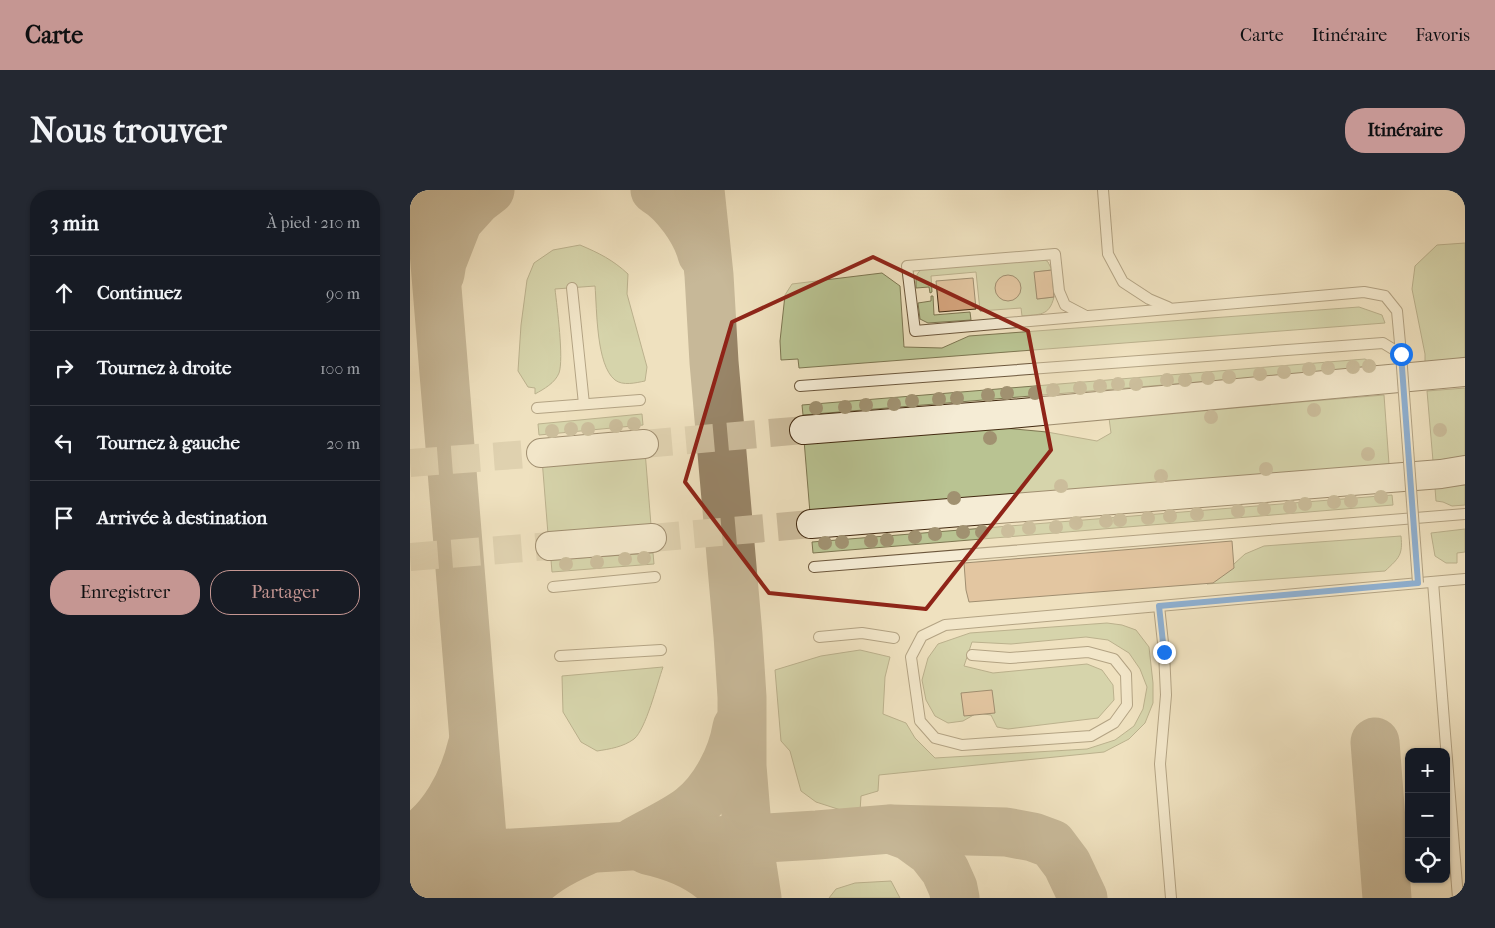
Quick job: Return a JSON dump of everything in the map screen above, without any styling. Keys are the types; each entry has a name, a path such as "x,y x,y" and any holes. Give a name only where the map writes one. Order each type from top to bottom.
{"main road":[{"path":"804,430 1020,413 1465,372"},
{"path":"541,453 644,444"},
{"path":"811,524 1441,474 1465,470"},
{"path":"550,546 652,538"}],"lane":[{"path":"1103,190 1108,254 1123,282 1149,299 1172,309"},
{"path":"1086,316 1065,305 1059,291 1054,254 907,266 916,331 1364,292 1385,296 1397,311 1418,583"},
{"path":"572,288 584,404"},
{"path":"800,386 1383,343 1401,354"},
{"path":"537,408 640,400"},
{"path":"814,567 1465,514"},
{"path":"553,587 655,577"},
{"path":"972,655 1010,658 1088,652 1114,659 1126,674 1127,705 1114,723 1091,736 962,745 935,738 920,721 911,657 922,636 944,625 1465,579"},
{"path":"1433,582 1458,898"},
{"path":"1159,606 1166,695 1160,764 1171,898"},
{"path":"819,637 862,633 894,638"},
{"path":"560,656 661,650"}],"highlighted area":[{"path":"873,257 1028,331 1051,450 926,609 769,593 685,482 732,322"}],"green space":[{"path":"1465,243 1465,357 1425,366 1425,354 1412,289 1415,266 1437,245"},
{"path":"580,245 606,257 628,274 627,294 647,367 645,381 629,384 622,383 615,380 609,373 601,350 595,286 555,289 560,332 561,356 559,373 555,380 535,394 535,388 528,387 518,371 521,325 527,280 534,263 553,250"},
{"path":"1044,259 1052,270 1035,272 1037,299 1054,297 1049,308 1038,314 1022,316 1021,308 980,311 976,272 931,276 932,292 930,293 929,287 916,288 919,271 925,267"},
{"path":"882,273 900,286 904,347 942,348 969,336 1359,307 1382,315 1385,323 799,368 798,359 781,360 780,341 785,295 792,284"},
{"path":"931,296 933,296 934,315 970,312 971,320 928,323 920,319 918,303 931,301"},
{"path":"1365,359 1379,367 803,415 802,405"},
{"path":"1465,388 1465,456 1433,461 1427,391"},
{"path":"1384,395 1389,464 810,513 804,440 982,426 1047,432 1097,441 1111,433 1109,418"},
{"path":"642,414 643,425 539,435 538,424"},
{"path":"645,451 651,525 548,534 542,459"},
{"path":"1465,485 1465,505 1452,506 1436,501 1435,488"},
{"path":"1392,495 1393,505 813,553 812,542"},
{"path":"1465,529 1465,552 1457,553 1457,563 1446,563 1435,556 1431,533"},
{"path":"1401,536 1401,552 1394,563 1385,571 1207,584 1245,554 1264,546"},
{"path":"653,553 654,564 552,572 551,560"},
{"path":"1107,623 1122,625 1136,630 1149,647 1153,703 1145,723 1129,739 1104,752 879,775 878,791 861,796 860,811 847,812 816,802 801,791 790,751 781,741 775,670 821,656 860,650 890,657 885,677 883,714 906,723 915,738 935,758 1087,749 1115,740 1134,726 1143,709 1147,687 1140,669 1129,653 1108,640 1086,637 1011,644 972,642 964,666 993,673 1087,664 1102,670 1113,685 1114,700 1098,718 1008,729 997,727 991,715 977,713 963,721 948,723 935,716 926,700 922,680 928,658 938,644 970,633"},
{"path":"663,667 643,726 634,739 621,746 597,751 581,742 563,712 562,676"},
{"path":"891,881 900,898 829,898 836,889 855,883"}],"building":[{"path":"1052,270 1054,297 1037,299 1034,272"},
{"path":"1008,275 1017,279 1021,288 1017,297 1008,301 999,297 995,288 999,279"},
{"path":"973,278 976,309 939,312 936,281"},
{"path":"1232,541 1234,568 1213,583 969,602 966,590 964,563"},
{"path":"992,690 995,713 964,716 961,693"}],"taxiway":[{"path":"429,190 487,898"},
{"path":"440,274 442,262 458,221 477,200 490,190"},
{"path":"655,190 663,195 684,218 695,236 702,254"},
{"path":"700,190 709,275 714,362 738,635 742,697 742,766 748,839 757,898"},
{"path":"634,842 684,814 700,801 715,783 727,761 737,727"},
{"path":"1375,742 1387,898"},
{"path":"410,841 432,823 450,800 463,774 472,746"},
{"path":"410,859 890,829 909,836 931,852 945,870 955,898"},
{"path":"891,829 1006,832 1033,837 1052,844 1067,864 1083,898"},
{"path":"647,850 682,861 704,872 730,898"},
{"path":"520,898 533,882 549,870 585,851"},
{"path":"410,875 419,878 446,898"}],"tunnel":[{"path":"644,444 804,430"},
{"path":"410,463 541,453"},
{"path":"652,538 811,524"},
{"path":"410,557 550,546"}],"route":[{"path":"1164,652 1159,606 1418,583 1401,354"}]}
